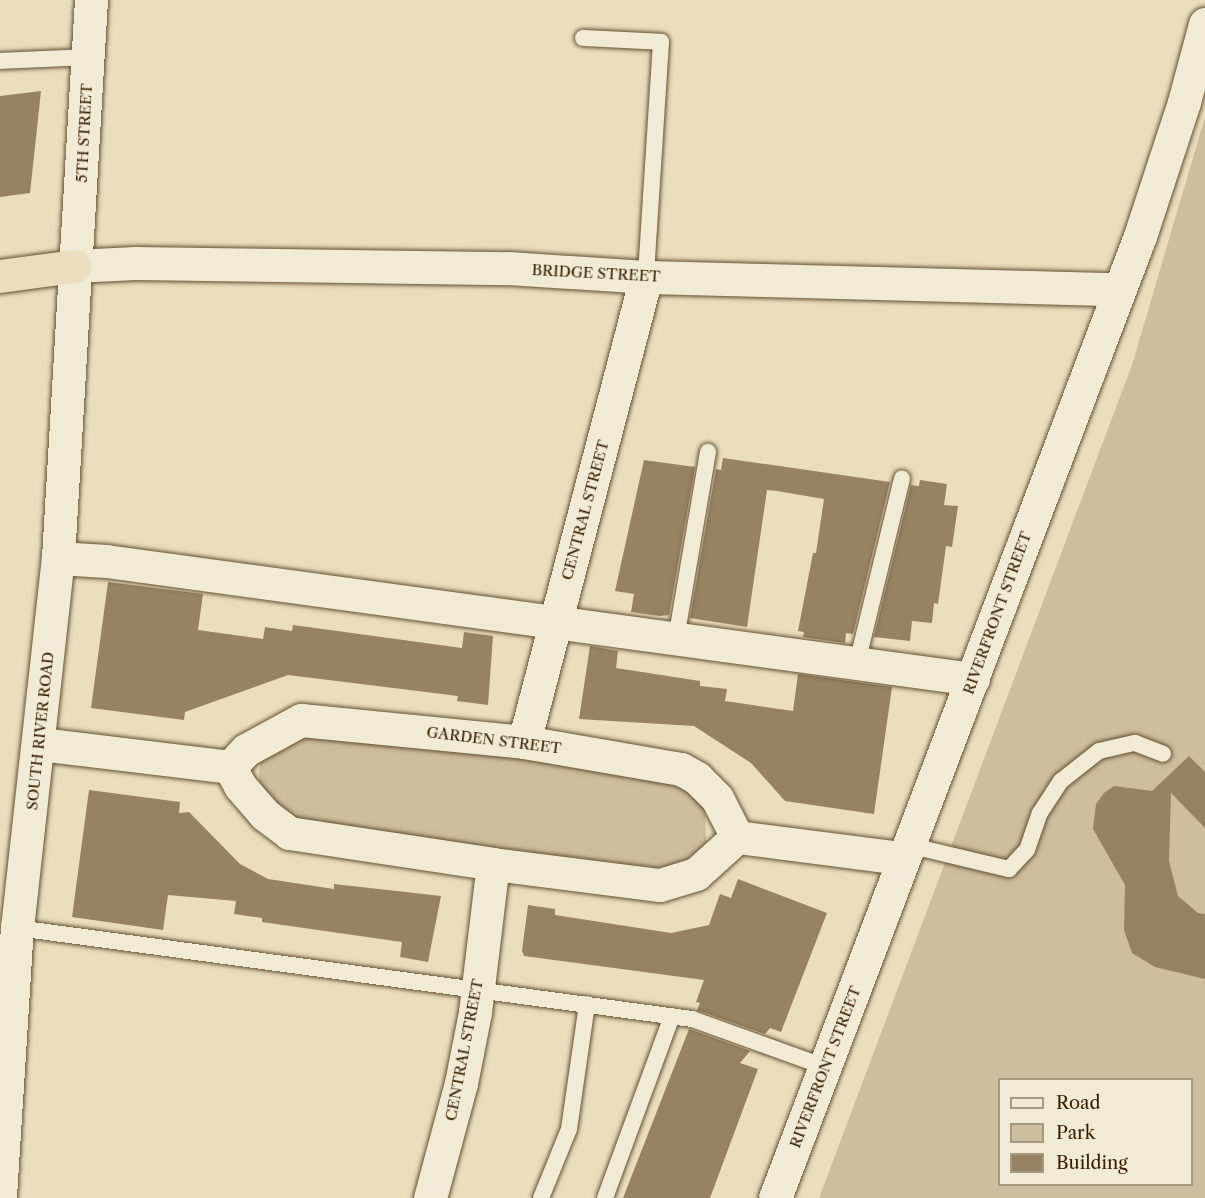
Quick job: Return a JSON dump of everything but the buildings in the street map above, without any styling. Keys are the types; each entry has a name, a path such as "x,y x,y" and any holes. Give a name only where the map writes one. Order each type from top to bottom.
{"highway":[{"path":"0,276 74,266"}],"street":[{"name":"5TH STREET","path":"74,266 83,174 92,0"},
{"name":"RIVERFRONT STREET","path":"776,1198 905,852 973,680 1118,289 1169,148 1205,24"},
{"name":"BRIDGE STREET","path":"74,266 135,263 508,268 646,277 1118,289"},
{"name":"SOUTH RIVER ROAD","path":"0,1195 17,928 40,744 58,558 74,266"},
{"name":"CENTRAL STREET","path":"524,742 646,277"},
{"path":"58,558 106,561 973,680"},
{"name":"GARDEN STREET","path":"230,767 246,750 288,724 302,720 524,742 681,769 698,778 717,798 737,837"},
{"path":"40,744 230,767 240,786 264,814 289,833 493,864 660,885 696,874 737,837 905,852"},
{"name":"CENTRAL STREET","path":"429,1198 461,1083 477,989 493,864"},
{"path":"0,1195 11,1198"}],"lane":[{"path":"583,38 661,42 646,277"},
{"path":"0,61 88,57"},
{"path":"676,639 708,452"},
{"path":"857,663 902,478"},
{"path":"905,852 1009,869 1027,850 1040,813 1061,781 1099,751 1135,743 1163,754"},
{"path":"17,928 692,1019 825,1067"},
{"path":"541,1198 569,1129 587,1004"},
{"path":"605,1198 672,1016"}],"green space":[{"path":"1205,117 1205,1198 819,1198 1132,365"},
{"path":"306,728 679,779 705,808 706,842 701,852 673,874 294,827 259,785 259,771 262,758"}]}
